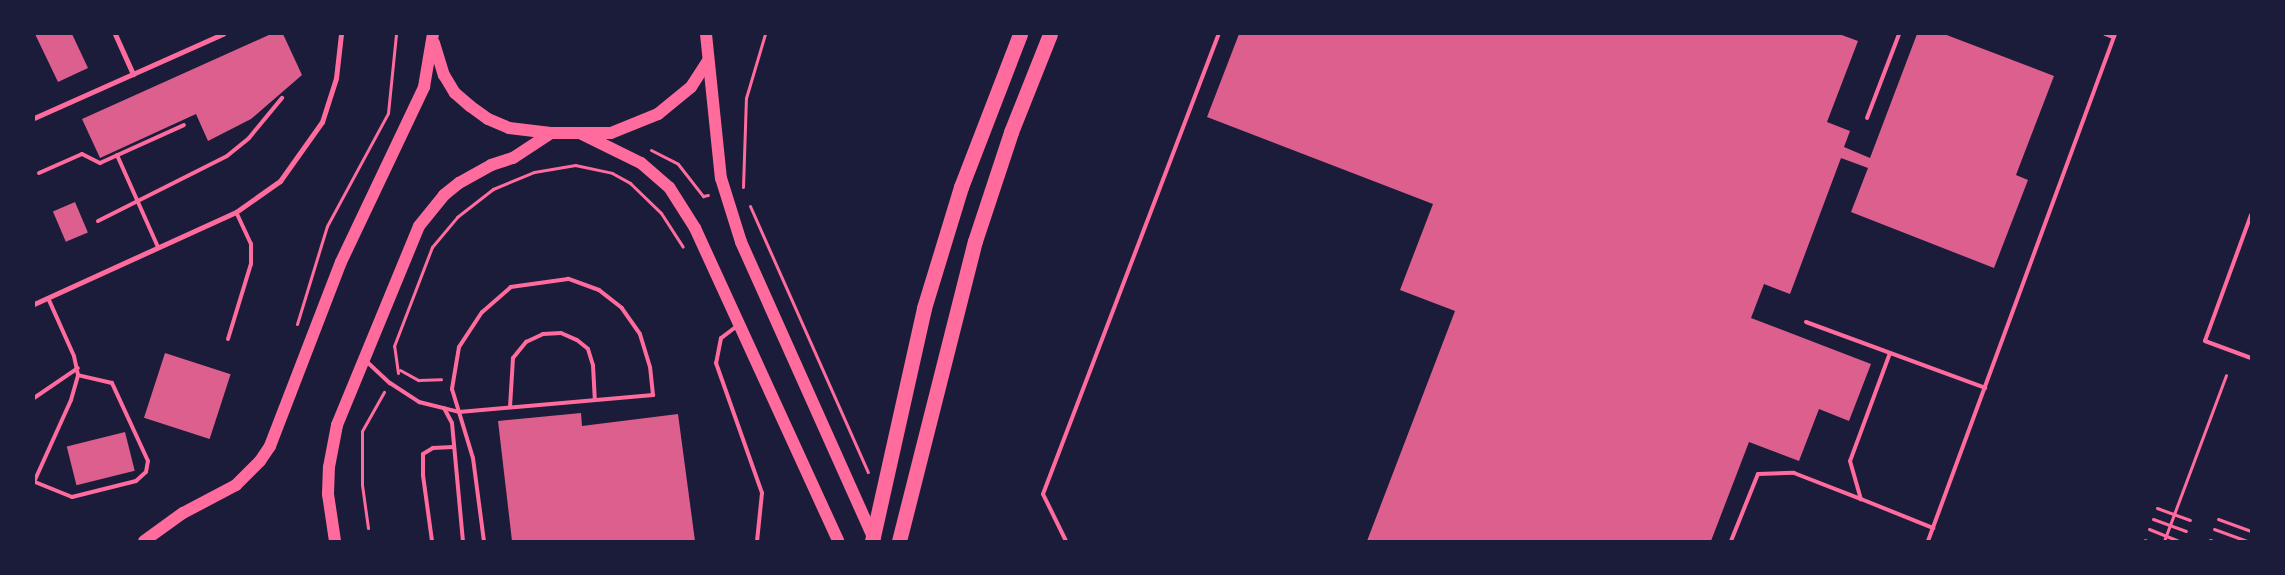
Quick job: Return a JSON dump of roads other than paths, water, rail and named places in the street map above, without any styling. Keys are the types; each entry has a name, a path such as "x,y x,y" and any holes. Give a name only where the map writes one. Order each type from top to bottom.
{"highway":[{"path":"873,541 924,308 961,187 1020,34"},
{"path":"899,541 974,241 1011,132 1050,34"}],"main road":[{"path":"433,34 444,76 455,93 470,106 488,119 509,128 551,133 611,133 658,114 690,87 707,62"},
{"path":"144,541 183,513 236,485 260,462 270,446 341,262 424,87 433,34"},
{"path":"706,34 707,62 715,105 716,141 721,178 738,234 873,541"},
{"path":"335,541 328,494 331,447 410,242 429,211 459,183 491,165 513,158 551,133"},
{"path":"580,133 633,158 669,186 695,228 838,541"}],"street":[{"path":"115,34 133,74"},
{"path":"34,118 223,34"},
{"path":"34,304 48,300 236,212 280,181 311,141 331,99 341,34"}],"lane":[{"path":"1066,541 1043,494 1219,34"},
{"path":"1867,118 1900,34"},
{"path":"1928,541 2114,35 2105,34"},
{"path":"98,221 139,203 227,156 249,138 282,98"},
{"path":"39,173 82,154 100,163 184,124"},
{"path":"117,155 158,247"},
{"path":"228,338 251,264 251,244 236,212"},
{"path":"2251,216 2205,340 2251,358"},
{"path":"364,359 390,383 419,402 459,412 595,400 653,394 650,367 640,334 622,308 599,290 568,279 510,288 482,312 459,347 452,389 459,412 473,458 484,541"},
{"path":"48,300 78,368 78,376 71,400 34,482 72,497 136,481 146,472 148,460 112,383 78,376"},
{"path":"1806,322 1985,388"},
{"path":"740,325 721,338 716,363 762,493 756,541"},
{"path":"510,407 512,358 526,342 543,334 561,333 577,340 588,349 593,365 595,400"},
{"path":"1862,499 1850,462 1890,353"},
{"path":"34,398 78,368"},
{"path":"444,408 452,423 463,541"},
{"path":"432,541 423,475 424,454 433,448 453,446"},
{"path":"1731,541 1758,474 1794,473 1933,528"}]}
